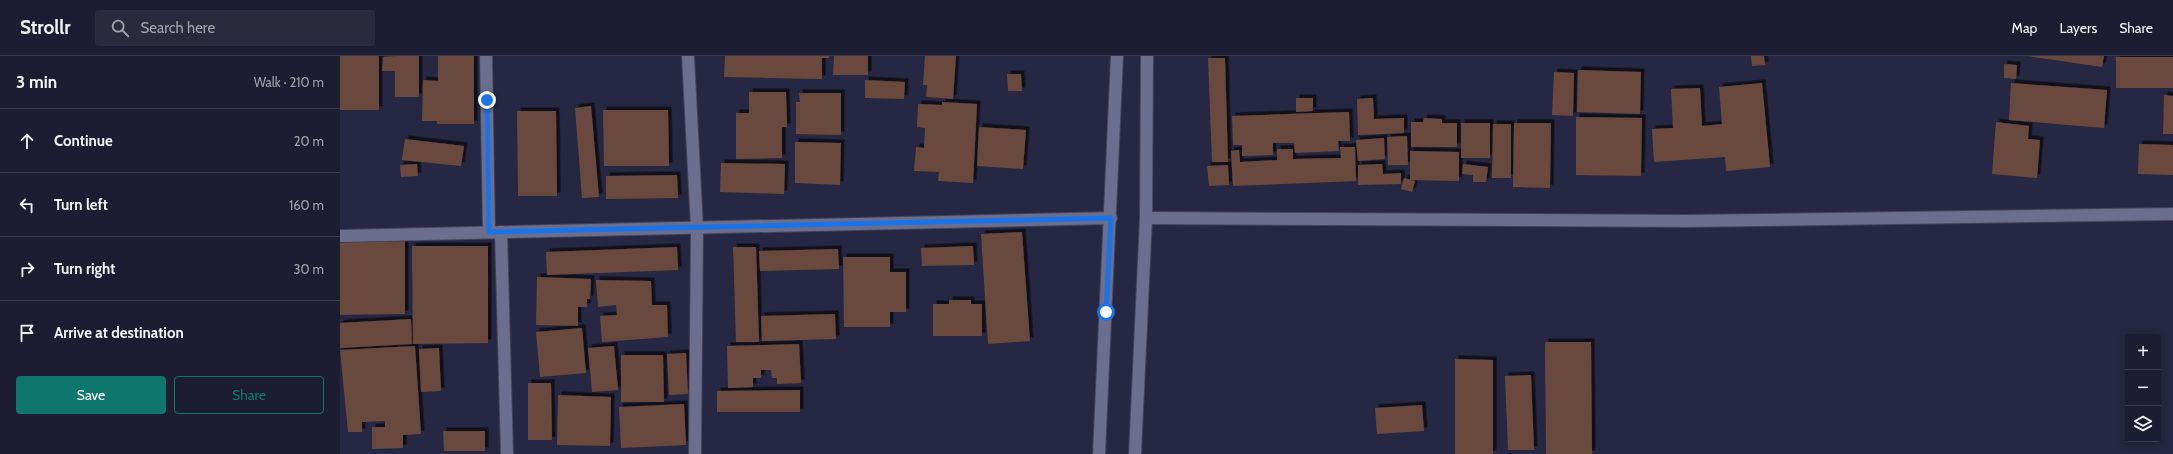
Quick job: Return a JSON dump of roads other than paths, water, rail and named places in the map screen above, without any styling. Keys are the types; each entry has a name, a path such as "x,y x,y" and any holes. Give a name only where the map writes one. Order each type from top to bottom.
{"street":[{"path":"486,56 506,454"},
{"path":"688,56 696,228 695,454"},
{"path":"1099,454 1111,218 1117,56"},
{"path":"1135,454 1146,218 1146,56"},
{"path":"1146,218 1687,221 2173,214"},
{"path":"340,236 1111,218"}]}
